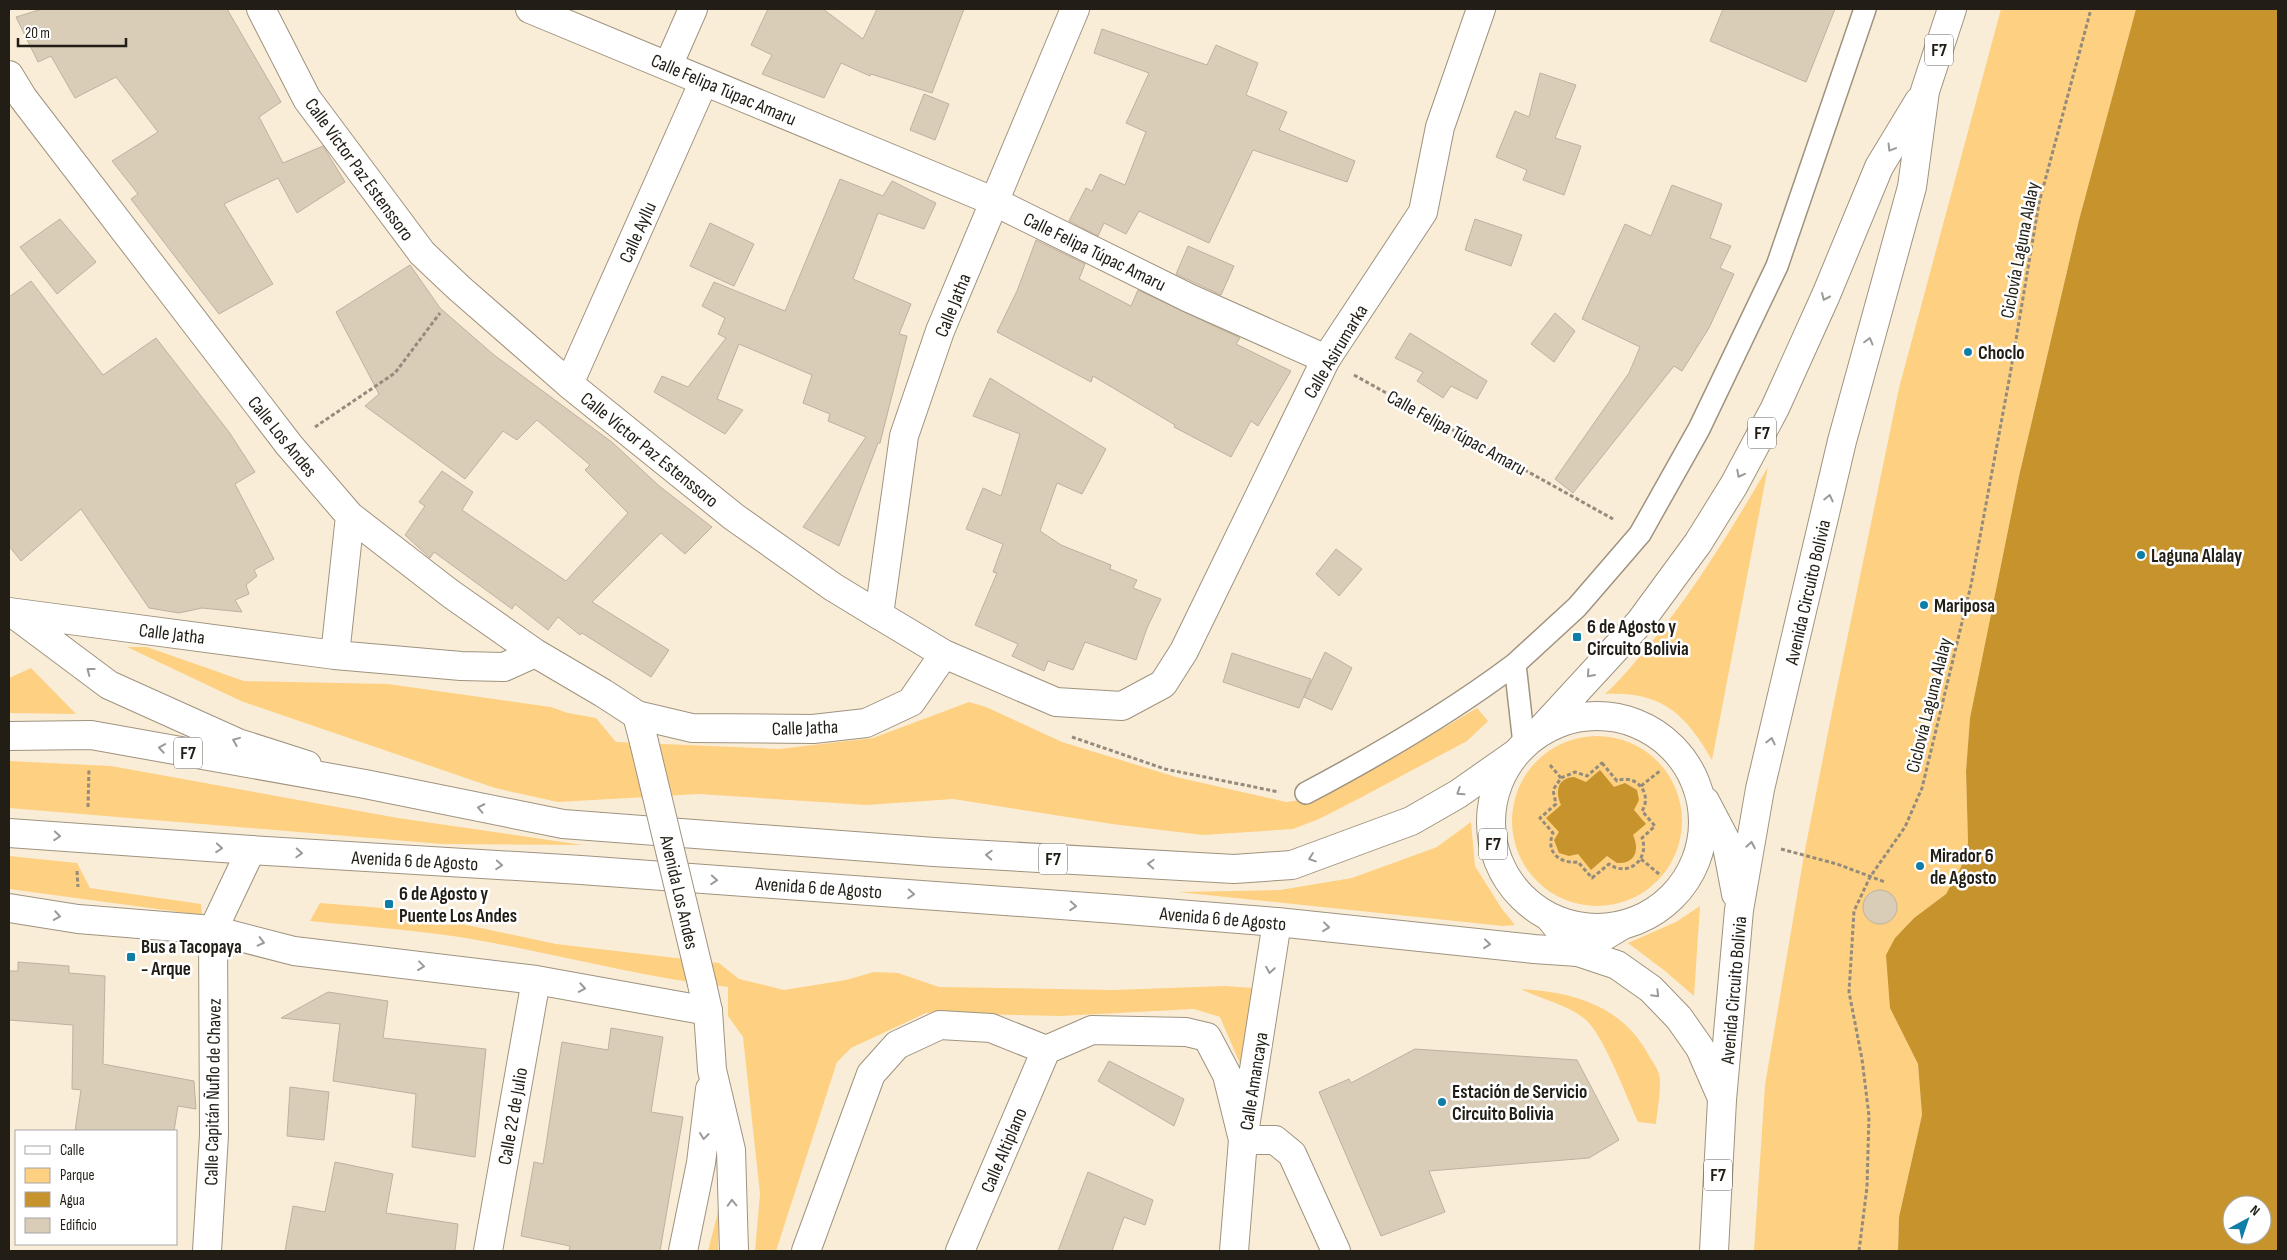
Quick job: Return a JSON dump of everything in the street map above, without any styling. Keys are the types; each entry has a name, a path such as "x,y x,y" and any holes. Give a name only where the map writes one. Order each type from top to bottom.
{"main road":[{"name":"Calle Víctor Paz Estenssoro","path":"261,9 307,99 422,253 459,288 570,384 734,517 833,587 944,654 1056,702 1122,706 1163,684"},
{"name":"Calle Felipa Túpac Amaru","path":"530,9 993,201 1189,298 1326,359"},
{"path":"668,66 693,9"},
{"name":"Calle Jatha","path":"879,615 904,436 940,331 1075,9"},
{"name":"Calle Asirumarka","path":"1163,684 1184,651 1326,359 1424,212 1440,127 1481,9"},
{"name":"Avenida Circuito Bolivia","path":"1714,1251 1722,1100 1740,910 1760,789 1842,440 1912,187 1925,91 1952,9"},
{"name":"Calle Los Andes","path":"9,75 23,98 289,445 350,516 451,594 536,653 603,692 637,715"},
{"name":"Calle Ayllu","path":"570,384 704,81"},
{"name":"Avenida Circuito Bolivia","path":"1530,748 1640,622 1698,543 1734,485 1787,382 1826,295 1879,167 1925,91"},
{"path":"334,655 350,516"},
{"path":"10,610 109,685 238,743 366,784"},
{"name":"Calle Jatha","path":"10,610 334,655 461,666 504,667 536,653"},
{"name":"Calle Jatha","path":"637,715 692,728 813,729 866,723 911,702 944,654"},
{"name":"Avenida Los Andes","path":"637,715 708,1011 712,1070 731,1150 734,1251"},
{"name":"F7","path":"1594,716 1626,720 1668,743 1689,769 1696,784 1703,819 1699,854 1671,880 1662,907 1635,922 1603,928 1584,928 1566,924 1534,908 1510,883 1501,868 1493,843 1490,818 1493,800 1504,768 1530,748 1549,727 1579,717 1594,716"},
{"name":"F7","path":"9,736 91,736 366,784 564,824 934,852 1234,869 1292,865 1411,821 1458,794 1530,748"},
{"path":"1696,784 1726,841 1740,910"},
{"path":"1671,880 1726,841 1760,789"},
{"name":"Avenida 6 de Agosto","path":"9,833 250,850 600,871 1277,922 1578,952"},
{"name":"Calle Capitán Ñuflo de Chavez","path":"207,1251 214,1134 213,930 250,850"},
{"path":"9,908 78,919 213,930 294,950 536,980 708,1011"},
{"name":"F7","path":"1549,916 1578,952 1621,926"},
{"name":"Calle Amancaya","path":"1277,922 1243,1140 1275,1140 1292,1154 1336,1251"},
{"name":"Avenida Circuito Bolivia","path":"1578,952 1617,965 1651,989 1678,1018 1700,1048 1722,1100"},
{"name":"Calle 22 de Julio","path":"488,1251 536,980"},
{"path":"806,1251 871,1074 897,1045 940,1025 991,1028 1046,1050 1092,1030 1186,1032 1207,1037 1227,1075 1243,1140 1234,1251"},
{"name":"Calle Altiplano","path":"960,1251 1046,1050"},
{"name":"Avenida Los Andes","path":"682,1251 701,1163 712,1070"}],"lane":[{"path":"1306,793 1356,767 1469,698 1515,664 1577,607 1640,534 1699,429 1777,266 1865,9"},
{"path":"1515,664 1530,748"}],"path":[{"name":"Ciclovía Laguna Alalay","path":"1860,1251 1867,1187 1868,1116 1862,1059 1849,992 1854,911 1870,877 1905,827 1922,788 1942,714 1973,575 2010,375 2039,202 2091,9"},
{"path":"289,445 395,373 459,288"},
{"name":"Calle Felipa Túpac Amaru","path":"1326,359 1640,534"},
{"path":"1070,736 1088,744 1165,769 1292,795 1306,793"},
{"path":"1530,748 1561,778"},
{"path":"1602,763 1617,781 1633,780 1641,786 1646,802 1642,811 1655,826 1642,838 1644,846 1641,859 1636,864 1624,869 1617,869 1609,864 1592,878 1578,862 1563,862 1553,854 1550,840 1553,833 1540,818 1556,804 1553,798 1553,790 1561,778 1574,772 1587,776 1602,763"},
{"path":"88,814 89,765"},
{"path":"1641,786 1661,770"},
{"path":"1804,855 1837,864 1885,882"},
{"path":"1641,859 1671,880"},
{"path":"77,862 79,890"}],"green space":[{"path":"2001,9 2136,9 2079,220 2019,476 1970,718 1966,771 1968,843 1961,867 1946,894 1914,918 1895,938 1890,1008 1918,1064 1922,1115 1899,1217 1898,1251 1754,1251 1765,1085 1804,855 1833,707 1899,388"},
{"path":"1768,467 1712,760 1692,729 1669,708 1642,696 1605,694 1616,684 1680,606 1726,538"},
{"path":"127,647 147,647 244,681 388,684 551,707 568,713 596,718 616,742 779,749 873,738 969,702 986,707 1062,742 1176,777 1286,802 1315,798 1378,767 1477,708 1488,721 1467,741 1319,819 1293,829 1203,835 1112,824 953,799 867,805 699,794 558,802 495,788 241,701"},
{"path":"31,668 76,714 9,713 9,678"},
{"path":"1597,736 1622,740 1637,746 1651,755 1663,767 1672,781 1678,796 1682,821 1678,846 1672,861 1663,875 1651,887 1637,896 1622,902 1597,906 1572,902 1557,896 1543,887 1531,875 1522,861 1516,846 1512,821 1516,796 1522,781 1531,767 1543,755 1557,746 1572,740"},
{"path":"9,761 111,766 398,818 583,845 442,844 9,808"},
{"path":"1471,822 1475,866 1502,909 1515,925 1503,926 1178,892 1280,890 1352,878 1437,847"},
{"path":"9,856 77,863 90,888 201,904 202,915 9,889"},
{"path":"320,903 395,909 434,925 462,924 556,944 719,963 739,979 784,990 846,980 874,972 898,973 939,987 1113,990 1225,986 1254,988 1250,1087 1220,1017 1194,1009 1060,1016 926,1013 851,1048 837,1062 776,1251 755,1251 760,1194 743,1037 728,1016 728,987 665,978 456,937 310,921"},
{"path":"1700,906 1694,996 1628,943 1676,922"},
{"path":"1521,989 1559,994 1594,1004 1610,1013 1637,1037 1659,1074 1660,1091 1656,1124 1638,1122 1600,1039 1586,1020 1563,1006"},
{"path":"719,1208 718,1251 708,1251"}],"water":[{"name":"Laguna Alalay","path":"2136,9 2278,9 2278,1251 1898,1251 1899,1217 1922,1115 1918,1064 1890,1008 1886,955 1895,938 1914,918 1946,894 1961,867 1968,843 1966,771 1970,718 2019,476 2079,220"},
{"path":"1600,770 1614,787 1625,783 1637,790 1639,800 1634,810 1646,824 1633,835 1636,851 1632,859 1623,863 1617,863 1607,856 1591,870 1578,854 1569,856 1559,853 1554,840 1559,832 1546,818 1561,805 1558,791 1559,786 1564,780 1574,777 1586,782"}],"building":[{"path":"42,9 227,9 281,102 259,117 283,163 323,146 345,182 297,213 278,178 224,204 273,284 219,314 131,199 138,194 112,161 158,132 116,77 75,98 51,56 38,62 16,17"},
{"path":"768,9 823,9 863,39 877,9 964,9 932,93 871,74 870,76 841,63 824,98 762,74 772,55 751,45"},
{"path":"1723,9 1835,9 1806,82 1710,41"},
{"path":"1102,29 1207,65 1216,45 1258,63 1246,95 1287,112 1279,130 1355,161 1347,182 1253,150 1209,243 1139,211 1126,234 1104,223 1098,236 1069,221 1086,188 1092,191 1100,174 1125,185 1146,132 1126,123 1149,73 1094,53"},
{"path":"1540,73 1576,85 1555,138 1581,146 1564,195 1523,180 1527,170 1496,157 1515,111 1529,117"},
{"path":"924,94 949,104 935,140 910,130"},
{"path":"840,179 883,196 892,181 936,203 924,229 878,213 853,279 911,304 899,334 907,336 880,443 878,443 839,546 803,527 866,437 828,421 830,414 803,403 812,375 739,344 717,399 743,410 725,434 654,392 662,376 688,387 726,338 718,334 725,318 702,306 714,282 785,311"},
{"path":"1672,185 1722,204 1710,238 1731,246 1720,268 1734,274 1709,328 1682,371 1674,366 1573,493 1555,479 1629,373 1640,347 1582,319 1625,224 1651,236"},
{"path":"60,219 96,262 57,294 20,247"},
{"path":"1475,219 1522,235 1511,266 1465,250"},
{"path":"710,223 754,244 734,286 690,266"},
{"path":"1036,240 1085,264 1079,279 1131,306 1138,290 1240,338 1236,344 1291,371 1258,426 1251,421 1231,457 1174,427 1175,425 1093,376 1091,382 997,332 1017,291"},
{"path":"1188,246 1234,266 1221,295 1176,274"},
{"path":"410,265 440,308 494,355 613,443 658,485 712,527 685,554 661,533 592,602 669,650 651,677 582,633 580,635 558,617 548,630 515,604 512,609 434,552 430,558 405,535 425,506 419,502 442,471 473,492 462,510 566,581 628,513 585,470 590,465 537,420 517,440 503,431 465,479 365,406 379,394 336,312"},
{"path":"31,281 103,375 156,338 229,432 255,472 235,484 274,559 254,570 257,576 246,585 249,594 235,600 242,612 202,608 179,613 149,608 81,509 21,561 9,546 9,297"},
{"path":"1555,313 1575,331 1554,362 1531,344"},
{"path":"1410,333 1487,381 1477,399 1451,386 1443,398 1417,381 1423,372 1395,358"},
{"path":"990,378 1106,449 1082,494 1057,483 1040,531 1061,545 1111,565 1110,569 1137,580 1133,588 1161,599 1147,628 1136,660 1085,642 1073,670 1048,661 1044,671 1012,656 1018,644 975,625 997,573 993,572 1003,544 966,529 983,488 1001,496 1020,434 973,416"},
{"path":"1336,549 1362,569 1339,596 1316,574"},
{"path":"1325,652 1352,668 1332,710 1304,697"},
{"path":"1232,653 1311,679 1299,708 1223,682"},
{"path":"1880,890 1887,891 1892,895 1896,900 1896,914 1892,919 1887,923 1880,924 1873,923 1868,919 1864,914 1863,907 1864,900 1868,895 1873,891"},
{"path":"18,962 69,966 69,973 105,976 103,1064 194,1081 196,1109 178,1106 174,1130 75,1130 81,1090 72,1089 73,1025 9,1020 9,971 18,971"},
{"path":"328,992 388,1001 383,1038 486,1049 475,1157 412,1147 416,1094 333,1081 340,1024 281,1018"},
{"path":"611,1028 663,1037 651,1112 683,1117 660,1251 569,1251 570,1246 521,1236 534,1162 543,1164 562,1042 608,1050"},
{"path":"1415,1049 1577,1060 1619,1140 1589,1158 1429,1171 1445,1212 1381,1236 1319,1092 1349,1079 1351,1083"},
{"path":"1109,1061 1184,1099 1174,1126 1098,1081"},
{"path":"290,1087 329,1092 324,1140 287,1136"},
{"path":"335,1162 393,1174 386,1213 458,1224 455,1251 285,1251 293,1206 325,1212"},
{"path":"1088,1172 1153,1200 1145,1225 1124,1217 1112,1251 1058,1251"}],"place":[{"name":"Choclo","path":"1968,352"},
{"name":"Laguna Alalay","path":"2141,555"},
{"name":"Mariposa","path":"1924,605"},
{"name":"6 de Agosto y Circuito Bolivia","path":"1577,637"},
{"name":"Mirador 6 de Agosto","path":"1920,866"},
{"name":"6 de Agosto y Puente Los Andes","path":"389,904"},
{"name":"Bus a Tacopaya - Arque","path":"131,957"},
{"name":"Estación de Servicio Circuito Bolivia","path":"1442,1102"}]}
